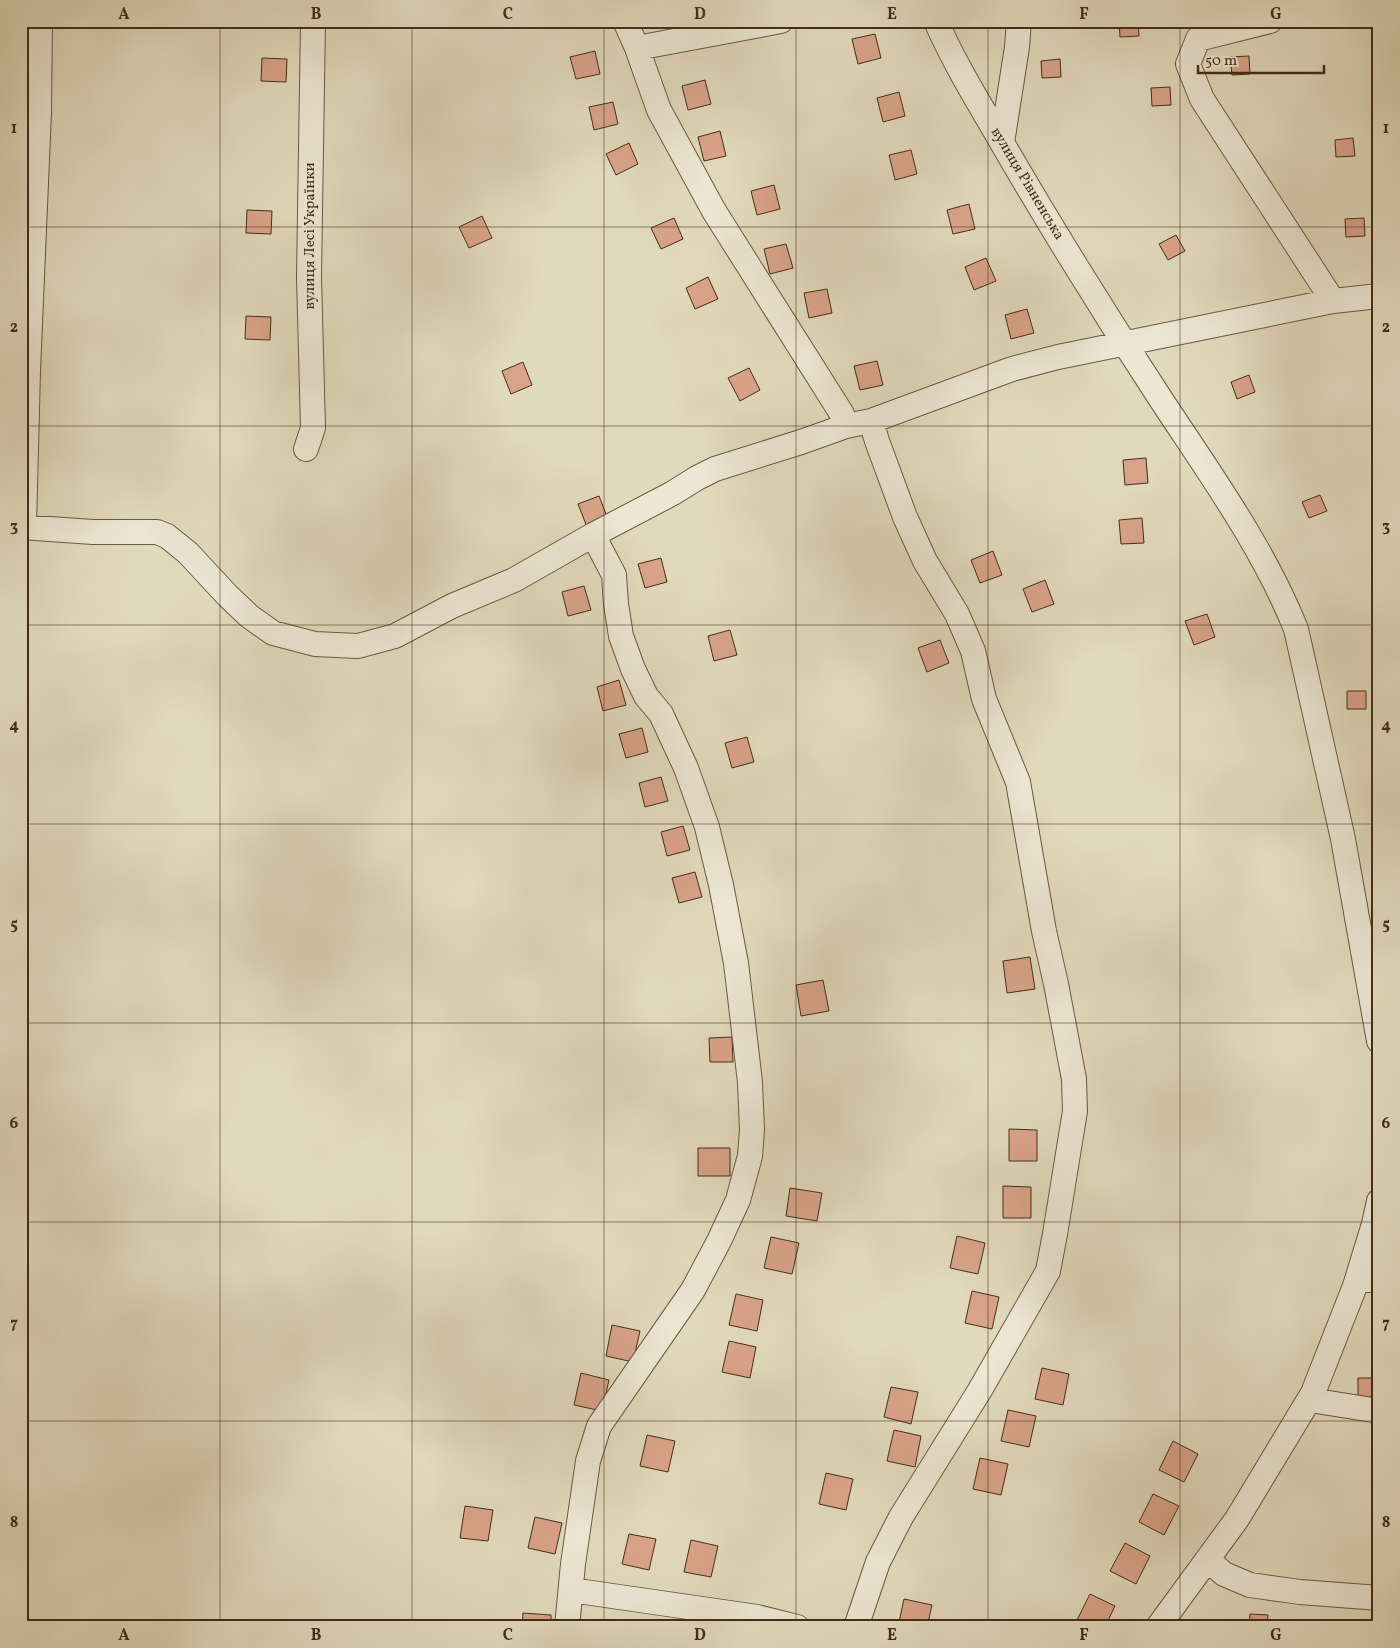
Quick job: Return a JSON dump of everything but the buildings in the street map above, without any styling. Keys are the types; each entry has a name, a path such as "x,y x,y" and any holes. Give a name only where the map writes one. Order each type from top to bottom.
{"street":[{"path":"40,21 39,112 23,527 93,532 158,532 167,536 188,553 248,616 273,633 315,644 358,646 395,636 452,606 514,580 716,469 846,426 871,421 1012,369 1058,357 1333,301 1379,296"},
{"name":"вулиця Лесі Українки","path":"306,448 313,428 309,277 313,21"},
{"path":"626,21 659,110 714,211 842,414 846,426"},
{"path":"637,48 781,21"},
{"name":"вулиця Рівненська","path":"936,21 948,48 1022,179 1125,344 1219,488 1283,597 1296,629 1343,839 1379,1041"},
{"path":"1002,143 1017,47 1019,21"},
{"path":"1270,21 1198,39 1188,64 1202,99 1333,301"},
{"path":"856,1627 878,1562 901,1517 980,1390 1048,1271 1075,1111 1074,1079 1044,931 1018,782 984,699 973,651 957,614 925,560 905,517 871,421"},
{"path":"567,1627 573,1564 588,1461 599,1426 693,1290 719,1241 738,1200 750,1156 752,1130 750,1082 736,963 722,885 707,827 686,768 661,714 646,696 633,669 621,636 614,576 593,536"},
{"path":"1158,1627 1237,1519 1310,1400 1332,1350 1368,1280 1374,1224 1379,1201"},
{"path":"1310,1400 1379,1411"},
{"path":"1208,1560 1224,1574 1250,1585 1300,1592 1379,1598"},
{"path":"571,1590 757,1616 797,1627"}]}
